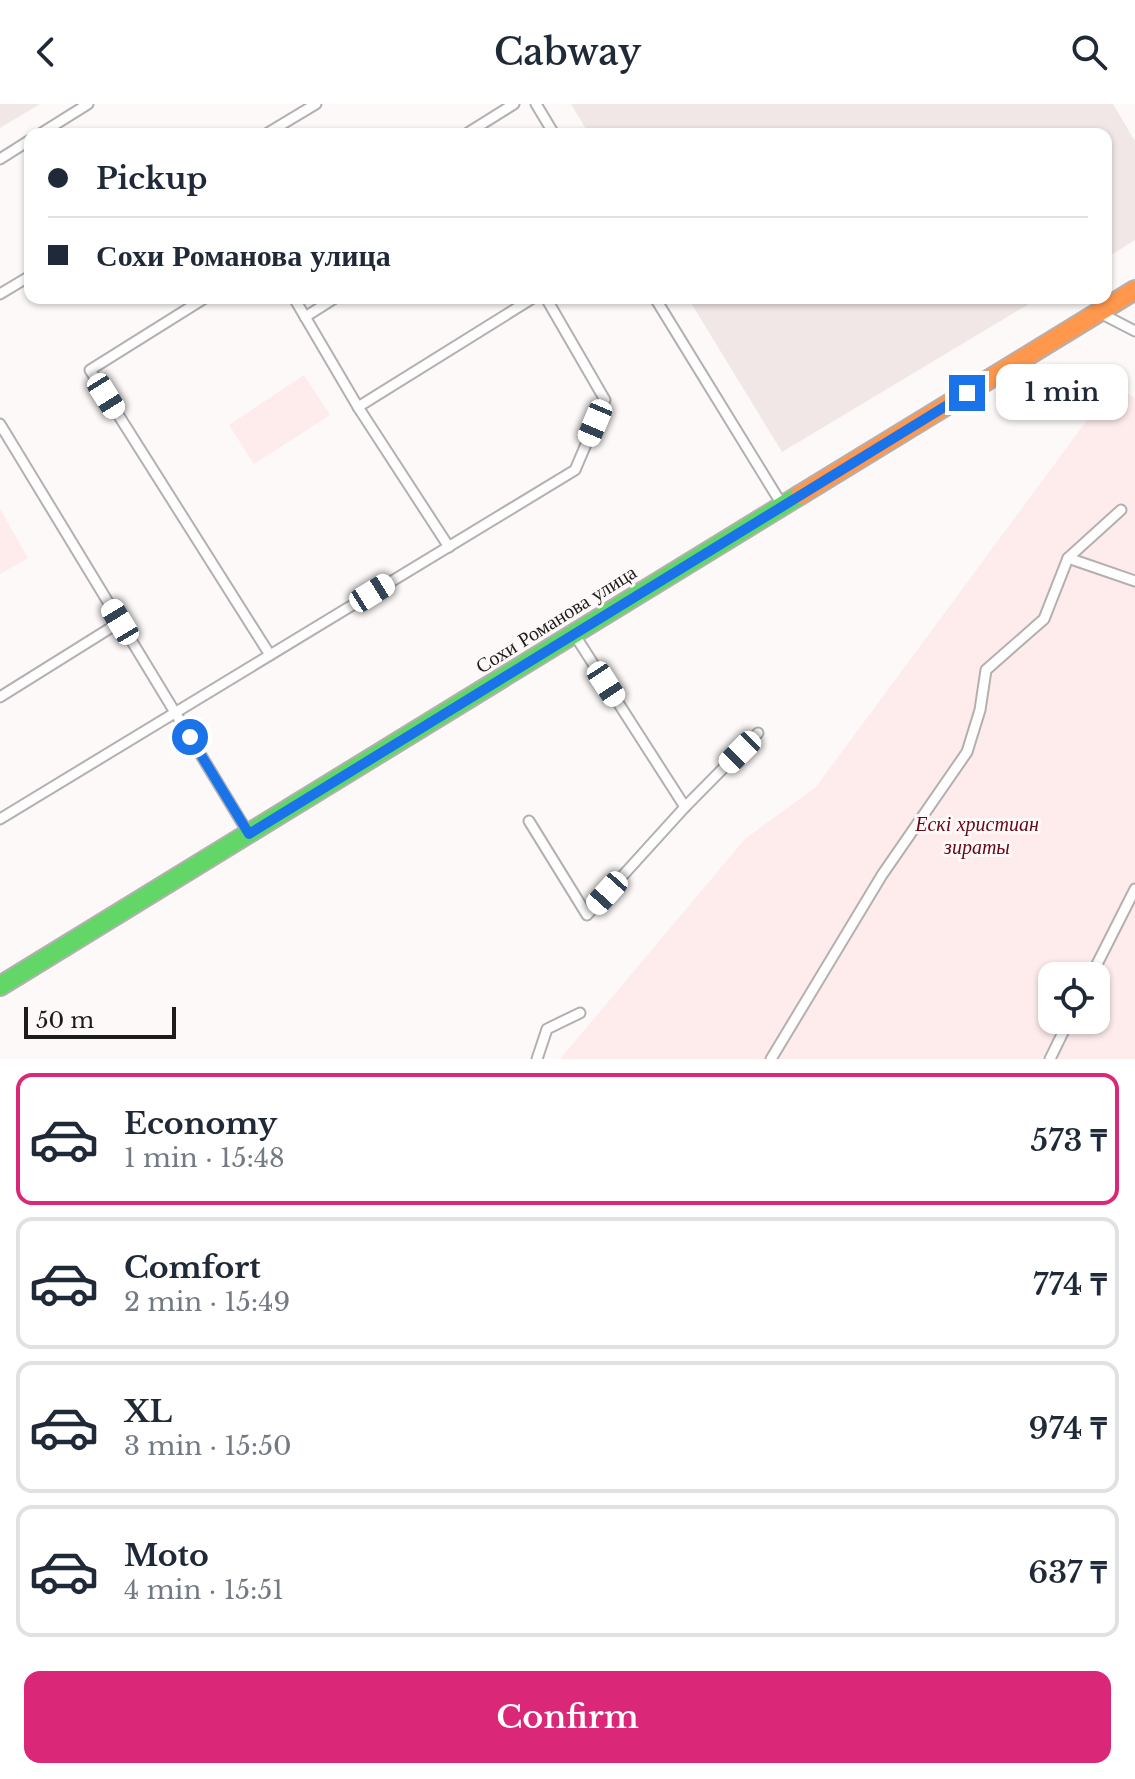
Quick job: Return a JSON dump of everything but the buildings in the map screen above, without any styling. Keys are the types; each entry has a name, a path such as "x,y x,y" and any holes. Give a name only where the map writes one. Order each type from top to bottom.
{"street":[{"name":"Сохи Романова улица","path":"0,986 1135,290"}],"lane":[{"path":"50,128 88,104"},
{"path":"276,128 316,104"},
{"path":"476,128 514,104"},
{"path":"536,104 550,128"},
{"path":"0,159 24,144"},
{"path":"0,294 24,280"},
{"path":"195,304 90,370 270,655"},
{"path":"297,304 358,407 449,547"},
{"path":"305,317 326,304"},
{"path":"358,407 523,304"},
{"path":"0,819 575,470 605,400 549,304"},
{"path":"659,304 783,507"},
{"path":"1099,312 1135,331"},
{"path":"1,427 249,834"},
{"path":"771,1059 882,875 967,752 980,710 986,670 1044,619 1068,558 1121,510"},
{"path":"1068,558 1135,581"},
{"path":"0,697 120,622"},
{"path":"574,635 685,807"},
{"path":"529,821 587,915 685,807 758,733"},
{"path":"1098,962 1135,889"},
{"path":"537,1059 547,1029 580,1013"},
{"path":"1050,1059 1062,1034"}],"shaded area":[{"path":"0,104 40,104 0,128"},
{"path":"571,104 1113,104 1135,141 1135,240 1112,254 1112,128 585,128"},
{"path":"692,304 1029,304 782,452"}],"green space":[{"path":"304,375 330,415 254,464 229,425"},
{"name":"Ескі христиан зираты","path":"1113,385 1135,398 1135,1059 560,1059 745,839 816,787"},
{"path":"0,509 28,558 0,574"}],"traffic: fast":[{"path":"0,986 800,495"}],"traffic: slow":[{"path":"800,495 1135,290"}],"route":[{"path":"190,737 249,834 967,393"}]}
